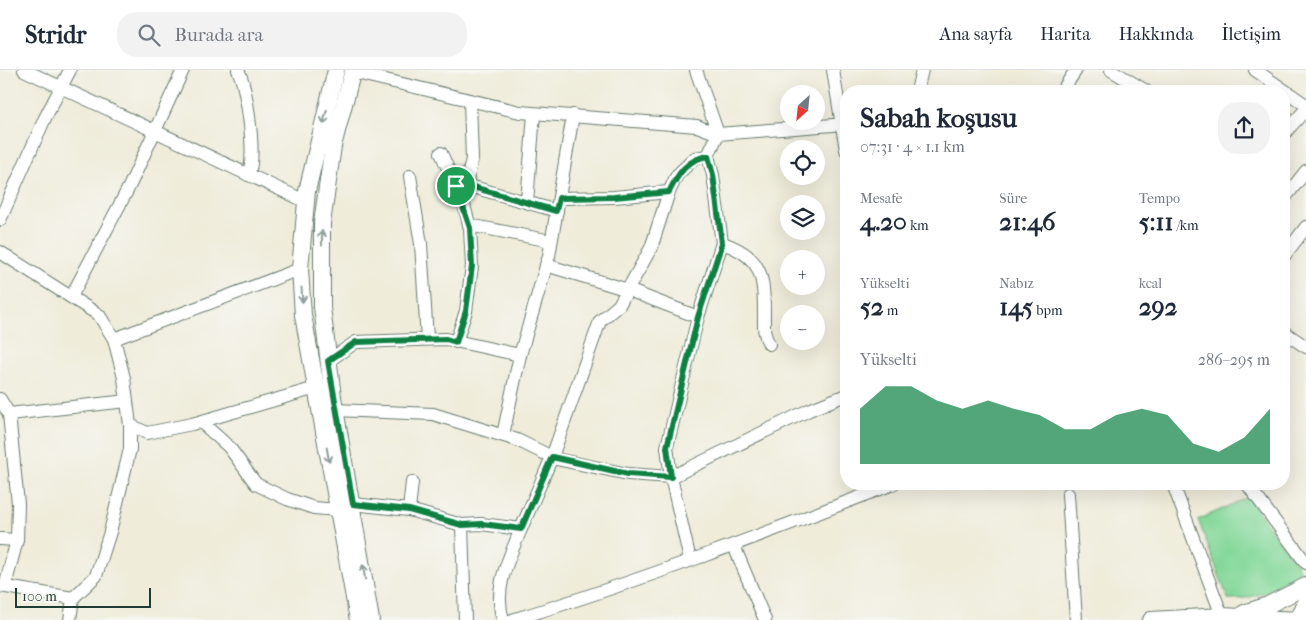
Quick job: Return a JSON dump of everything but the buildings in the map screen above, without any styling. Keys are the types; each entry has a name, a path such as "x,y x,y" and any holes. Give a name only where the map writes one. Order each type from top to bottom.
{"main road":[{"path":"347,71 307,191 300,269 303,315 316,388 371,620"},
{"path":"347,71 333,146 322,223 322,307 358,620"},
{"path":"1228,616 1268,606 1306,586"},
{"path":"1151,620 1228,616 1299,620 1306,602"}],"street":[{"path":"24,70 306,202"},
{"path":"0,220 70,70"},
{"path":"70,297 129,187 183,70"},
{"path":"238,70 247,102 252,164 248,175"},
{"path":"690,560 671,477 667,447 698,317 722,243 713,175 708,156 718,134 696,70"},
{"path":"833,70 840,108"},
{"path":"918,85 922,70"},
{"path":"1066,85 1076,70"},
{"path":"1111,70 1136,85"},
{"path":"1255,70 1276,85"},
{"path":"347,71 470,101 534,114 573,115 697,126 718,134 840,124"},
{"path":"1290,95 1306,107 1290,127"},
{"path":"461,185 472,159 470,101"},
{"path":"526,202 534,114"},
{"path":"503,435 520,355 546,264 573,115"},
{"path":"441,153 461,185 470,225 472,266 466,311 456,342"},
{"path":"503,620 498,603 500,584 552,457 600,321 619,305 651,248 669,192 677,175 695,158 708,156"},
{"path":"1290,188 1306,171"},
{"path":"410,176 421,244 428,339"},
{"path":"461,185 556,211"},
{"path":"559,198 614,197 669,192"},
{"path":"470,225 551,241"},
{"path":"1290,248 1306,227"},
{"path":"722,243 736,248 752,258 764,281 764,335 769,344"},
{"path":"0,252 99,315 114,339 127,401 130,449 105,550 96,576 73,598 70,620"},
{"path":"546,264 628,290 698,317"},
{"path":"114,339 300,269"},
{"path":"1290,336 1306,347"},
{"path":"328,361 356,342 428,339 446,339 520,355"},
{"path":"130,425 146,433 201,422 316,388"},
{"path":"335,410 433,414 503,435 552,457 628,474 671,477 809,410 840,397"},
{"path":"0,400 9,414 18,504 17,540 2,586 50,596 73,598"},
{"path":"9,414 127,401"},
{"path":"201,422 230,447 256,484 287,499 314,508 345,507 409,510 462,525 482,524 521,529"},
{"path":"409,510 412,482"},
{"path":"512,620 574,601 734,546 878,490"},
{"path":"1176,490 1228,616"},
{"path":"1251,490 1306,563"},
{"path":"1068,494 1076,620"},
{"path":"462,525 464,620"},
{"path":"0,539 17,540"},
{"path":"734,546 765,620"}],"green space":[{"path":"1248,497 1301,571 1258,595 1228,599 1198,520"}],"route":[{"path":"708,156 713,175 722,243 698,317 667,447 671,477 628,474 552,457 521,529 482,524 462,525 409,510 353,504 328,361 343,349 356,342 446,339 456,342 466,311 472,266 470,228 464,205 456,186 466,185 556,211 559,198 614,197 669,192 677,175 695,158 708,156"}]}
